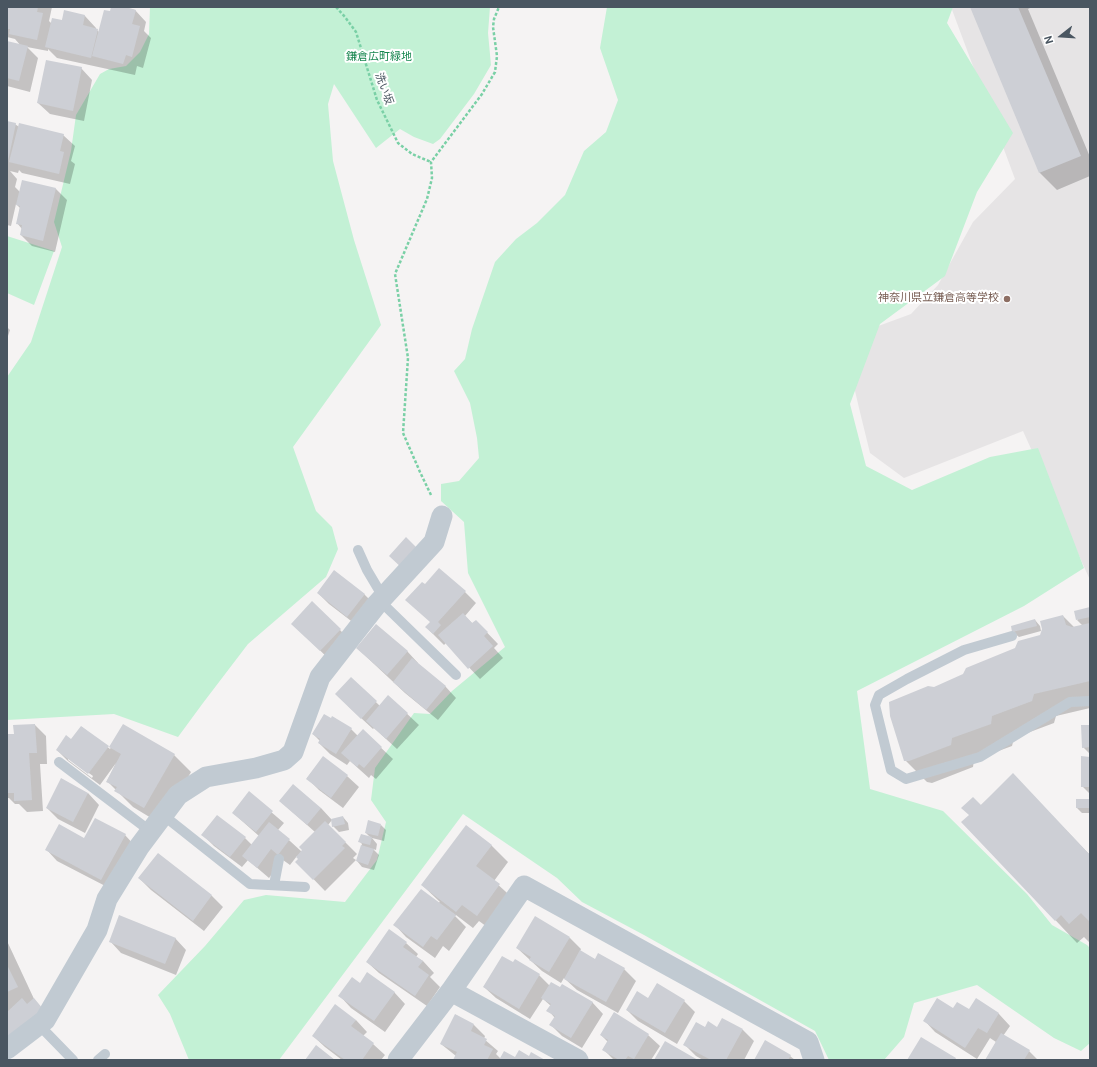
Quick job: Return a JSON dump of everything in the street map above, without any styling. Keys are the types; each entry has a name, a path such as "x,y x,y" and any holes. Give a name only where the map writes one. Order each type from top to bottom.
{"street":[{"path":"7,1049 45,1020 97,930 107,898 150,831 178,795 206,777 256,768 284,760 293,752 320,677 381,599 434,542 442,516"},
{"path":"398,1060 451,991 524,886 808,1042 814,1060"},
{"path":"451,991 578,1060"}],"lane":[{"path":"358,550 381,599 456,675"},
{"path":"1012,636 964,650 907,679 880,695 875,705 891,770 906,778 980,757 1070,702 1090,701"},
{"path":"59,762 150,831"},
{"path":"163,815 250,884 305,887"},
{"path":"274,885 279,859"},
{"path":"38,1025 73,1060"}],"path":[{"name":"洗い坂","path":"336,7 356,32 377,100 398,143 412,154 431,162"},
{"path":"442,516 403,433 408,358 396,274 427,199 432,178 431,162 482,94 495,72 497,56 493,27 494,19 499,7"}],"shaded area":[{"name":"神奈川県立鎌倉高等学校","path":"951,7 1090,7 1090,580 1023,431 904,478 870,453 859,408 843,339 911,314 938,285 973,222 1015,179"}],"green space":[{"name":"鎌倉広町緑地","path":"150,7 490,7 488,33 491,65 474,94 440,139 433,144 414,137 400,129 376,148 334,84 328,104 333,161 354,240 381,325 293,447 316,511 332,527 338,549 326,577 248,644 178,737 114,714 7,720 7,377 31,342 62,247 54,222 71,151 76,115 100,74 109,69 126,66 140,52 149,34"},
{"path":"607,7 953,7 947,23 1013,133 977,192 945,276 880,324 850,404 866,466 912,490 990,457 1038,448 1084,568 1024,606 857,691 870,789 943,811 1027,894 1052,925 1090,948 1090,1043 1081,1051 1054,1038 977,985 914,1003 904,1037 884,1060 829,1060 815,1031 582,902 557,878 463,814 279,1060 189,1060 170,1014 158,995 205,946 244,900 266,895 345,902 377,860 386,822 371,800 375,768 414,713 430,714 452,691 505,647 468,573 464,522 441,501 441,484 459,481 479,458 477,438 470,403 454,371 465,359 472,329 495,262 516,239 537,223 565,195 584,151 606,132 618,100 600,48"},
{"path":"7,236 54,251 34,305 7,293"}],"building":[{"path":"7,7 38,7 37,12 43,13 37,40 9,34 10,29 7,29"},
{"path":"111,7 126,7 136,10 132,24 140,26 132,57 126,55 123,64 92,56 104,10 110,11"},
{"path":"970,7 1018,7 1081,156 1039,173"},
{"path":"64,10 85,15 83,25 98,29 91,58 45,47 52,18 62,20"},
{"path":"7,41 28,46 19,81 7,78"},
{"path":"46,60 82,67 73,111 37,103"},
{"path":"7,121 16,123 8,161 7,161"},
{"path":"19,123 64,134 60,151 64,152 59,174 9,162"},
{"path":"22,180 56,188 43,241 20,235 22,225 16,224 20,206 16,205"},
{"path":"406,537 420,551 403,569 389,556"},
{"path":"439,568 466,591 438,622 441,625 433,634 425,627 430,622 405,600 422,582 425,584"},
{"path":"334,570 365,594 347,617 317,593"},
{"path":"312,601 341,629 320,651 291,624"},
{"path":"1090,607 1090,617 1076,620 1074,611"},
{"path":"463,613 472,623 476,620 488,632 484,636 493,646 468,669 438,635"},
{"path":"1063,615 1066,625 1072,627 1090,623 1090,681 1034,694 1032,701 992,716 991,724 952,738 951,745 909,761 904,761 890,716 889,702 928,686 934,687 963,674 966,668 1015,648 1018,641 1040,635 1042,629 1040,621"},
{"path":"1035,619 1037,626 1012,632 1011,626"},
{"path":"376,624 408,651 387,675 356,648"},
{"path":"412,658 446,686 426,710 393,682"},
{"path":"351,677 377,701 361,719 335,694"},
{"path":"388,695 408,713 386,739 366,721"},
{"path":"324,714 331,718 332,716 352,728 336,754 318,743 320,739 312,734"},
{"path":"35,724 37,753 29,753 32,800 14,801 14,793 7,793 7,734 14,734 13,725"},
{"path":"123,724 175,754 144,808 114,791 117,787 106,782 121,754 109,747"},
{"path":"1081,725 1090,725 1090,747 1082,748"},
{"path":"81,726 109,746 88,774 56,750 66,735 71,739"},
{"path":"363,729 382,747 364,768 359,764 357,767 341,753"},
{"path":"323,756 348,775 331,798 306,779"},
{"path":"1081,756 1090,757 1090,787 1081,787"},
{"path":"1013,773 1090,855 1090,922 1081,913 1069,924 1061,915 1055,921 961,822 969,815 961,808 973,797 981,805"},
{"path":"61,778 88,793 73,822 46,808"},
{"path":"293,784 321,808 307,825 279,801"},
{"path":"249,791 273,811 256,832 232,813"},
{"path":"1076,799 1090,799 1090,808 1076,808"},
{"path":"217,815 246,837 230,857 201,835"},
{"path":"343,816 345,824 332,827 331,819"},
{"path":"95,818 126,834 101,880 45,850 59,824 84,838"},
{"path":"368,820 381,824 378,836 365,833"},
{"path":"325,821 346,842 342,846 345,848 313,880 295,862 298,859 296,857 302,850 299,847"},
{"path":"269,822 290,839 278,855 271,849 257,868 242,856"},
{"path":"466,825 492,845 476,866 500,884 477,916 462,905 456,912 421,885"},
{"path":"361,834 372,837 370,845 358,842"},
{"path":"361,845 374,849 368,865 356,861"},
{"path":"158,853 212,895 193,921 138,878"},
{"path":"421,889 456,915 437,940 431,936 423,947 393,925"},
{"path":"119,915 176,938 165,964 109,942"},
{"path":"535,916 570,937 549,972 529,960 531,957 516,948"},
{"path":"389,929 407,942 403,947 423,961 418,967 429,975 415,996 366,962"},
{"path":"580,950 595,959 598,953 625,968 606,1002 564,979"},
{"path":"502,956 513,962 515,959 540,974 519,1009 483,987"},
{"path":"7,965 18,987 7,992"},
{"path":"367,972 395,992 374,1021 338,996 352,977 360,983"},
{"path":"551,982 560,987 562,984 593,1002 571,1038 549,1025 555,1016 546,1011 551,1004 541,998"},
{"path":"657,983 685,1000 665,1033 626,1010 637,991 648,998"},
{"path":"22,998 27,1004 34,998 43,1009 7,1041 7,1012"},
{"path":"937,998 953,1008 957,1002 969,1009 976,998 999,1013 987,1033 978,1028 965,1048 923,1021"},
{"path":"335,1004 356,1020 351,1026 374,1043 362,1060 345,1060 312,1036"},
{"path":"614,1012 649,1034 634,1059 628,1056 625,1060 619,1060 602,1050 608,1040 600,1035"},
{"path":"455,1014 474,1024 471,1031 487,1039 484,1045 493,1049 487,1060 453,1060 457,1052 440,1044"},
{"path":"722,1018 743,1029 726,1060 711,1060 683,1045 696,1022 705,1027 708,1021 717,1027"},
{"path":"1001,1033 1030,1050 1024,1060 985,1060"},
{"path":"921,1037 956,1058 955,1060 907,1060"},
{"path":"765,1040 791,1055 788,1060 754,1060"},
{"path":"665,1041 698,1060 654,1060"},
{"path":"316,1045 335,1060 305,1060"},
{"path":"519,1050 529,1056 531,1052 545,1060 499,1060 504,1051 515,1057"}],"place":[{"name":"神奈川県立鎌倉高等学校","path":"1007,299"}]}
